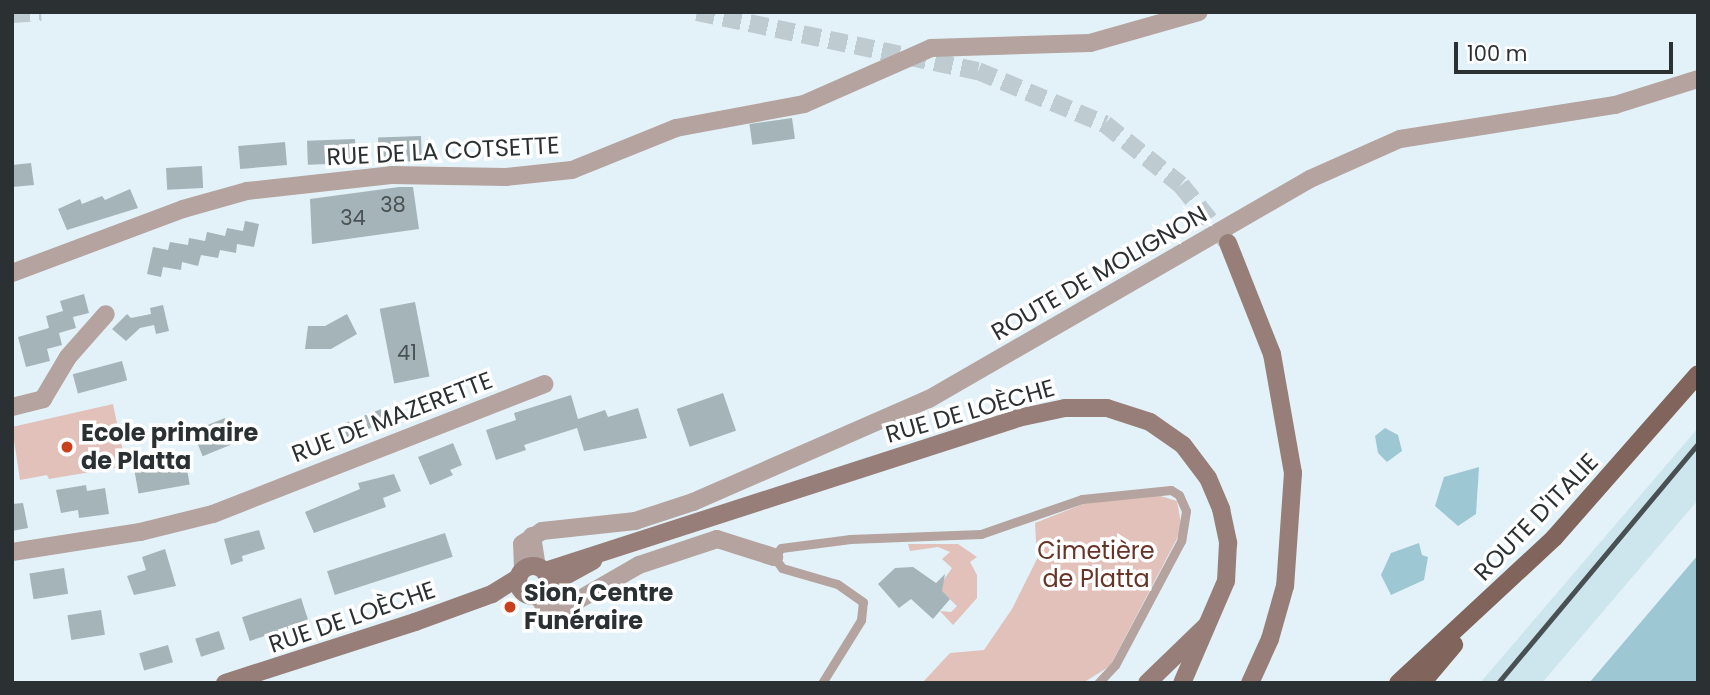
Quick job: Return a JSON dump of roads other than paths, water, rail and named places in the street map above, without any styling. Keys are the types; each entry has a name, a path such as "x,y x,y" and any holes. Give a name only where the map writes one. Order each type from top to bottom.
{"main road":[{"name":"ROUTE D'ITALIE","path":"1398,683 1554,538 1698,374"},
{"path":"1422,683 1496,594"}],"street":[{"name":"RUE DE LA COTSETTE","path":"12,273 183,209 247,191 391,175 506,177 572,170 676,128 804,104 932,48 1090,43 1199,12"},
{"name":"ROUTE DE MOLIGNON","path":"535,580 532,536 542,531 635,521 693,502 929,399 1310,179 1400,139 1615,105 1698,79"},
{"path":"1228,243 1272,354 1293,473 1285,586 1270,639 1250,683"},
{"path":"12,407 43,399 68,358 106,313"},
{"name":"RUE DE MAZERETTE","path":"12,552 140,532 213,514 544,384"},
{"name":"RUE DE LOÈCHE","path":"225,683 334,652 599,556 1018,418 1065,408 1107,408 1160,427 1191,454 1208,478 1225,526 1228,561 1213,619 1182,683"},
{"path":"535,580 545,607 566,608 639,565 709,541 723,541 774,557"},
{"path":"1147,683 1213,619"},
{"name":"RUE DE LOÈCHE","path":"1170,683 1201,647"}],"lane":[{"path":"822,683 856,631 863,602 845,588 782,568 774,557 789,545 981,534 1082,499 1171,490 1179,495 1186,511 1181,541 1115,665 1098,683"}],"water":[{"path":"1385,428 1398,435 1402,451 1387,462 1378,453 1375,436"},
{"path":"1479,467 1476,514 1458,526 1435,506 1444,477"},
{"path":"1419,543 1422,555 1428,557 1424,580 1391,595 1381,575 1391,553"},
{"path":"1698,555 1698,683 1589,683"}],"tunnel":[{"path":"12,14 41,12"},
{"path":"697,12 978,71 1105,124 1181,185 1228,243"}],"railway":[{"path":"1498,683 1698,444"}],"place":[{"name":"Ecole primaire de Platta","path":"67,447"},
{"name":"Sion, Centre Funéraire","path":"510,607"}],"park label":[{"name":"Cimetière de Platta","path":"1096,565"}]}
